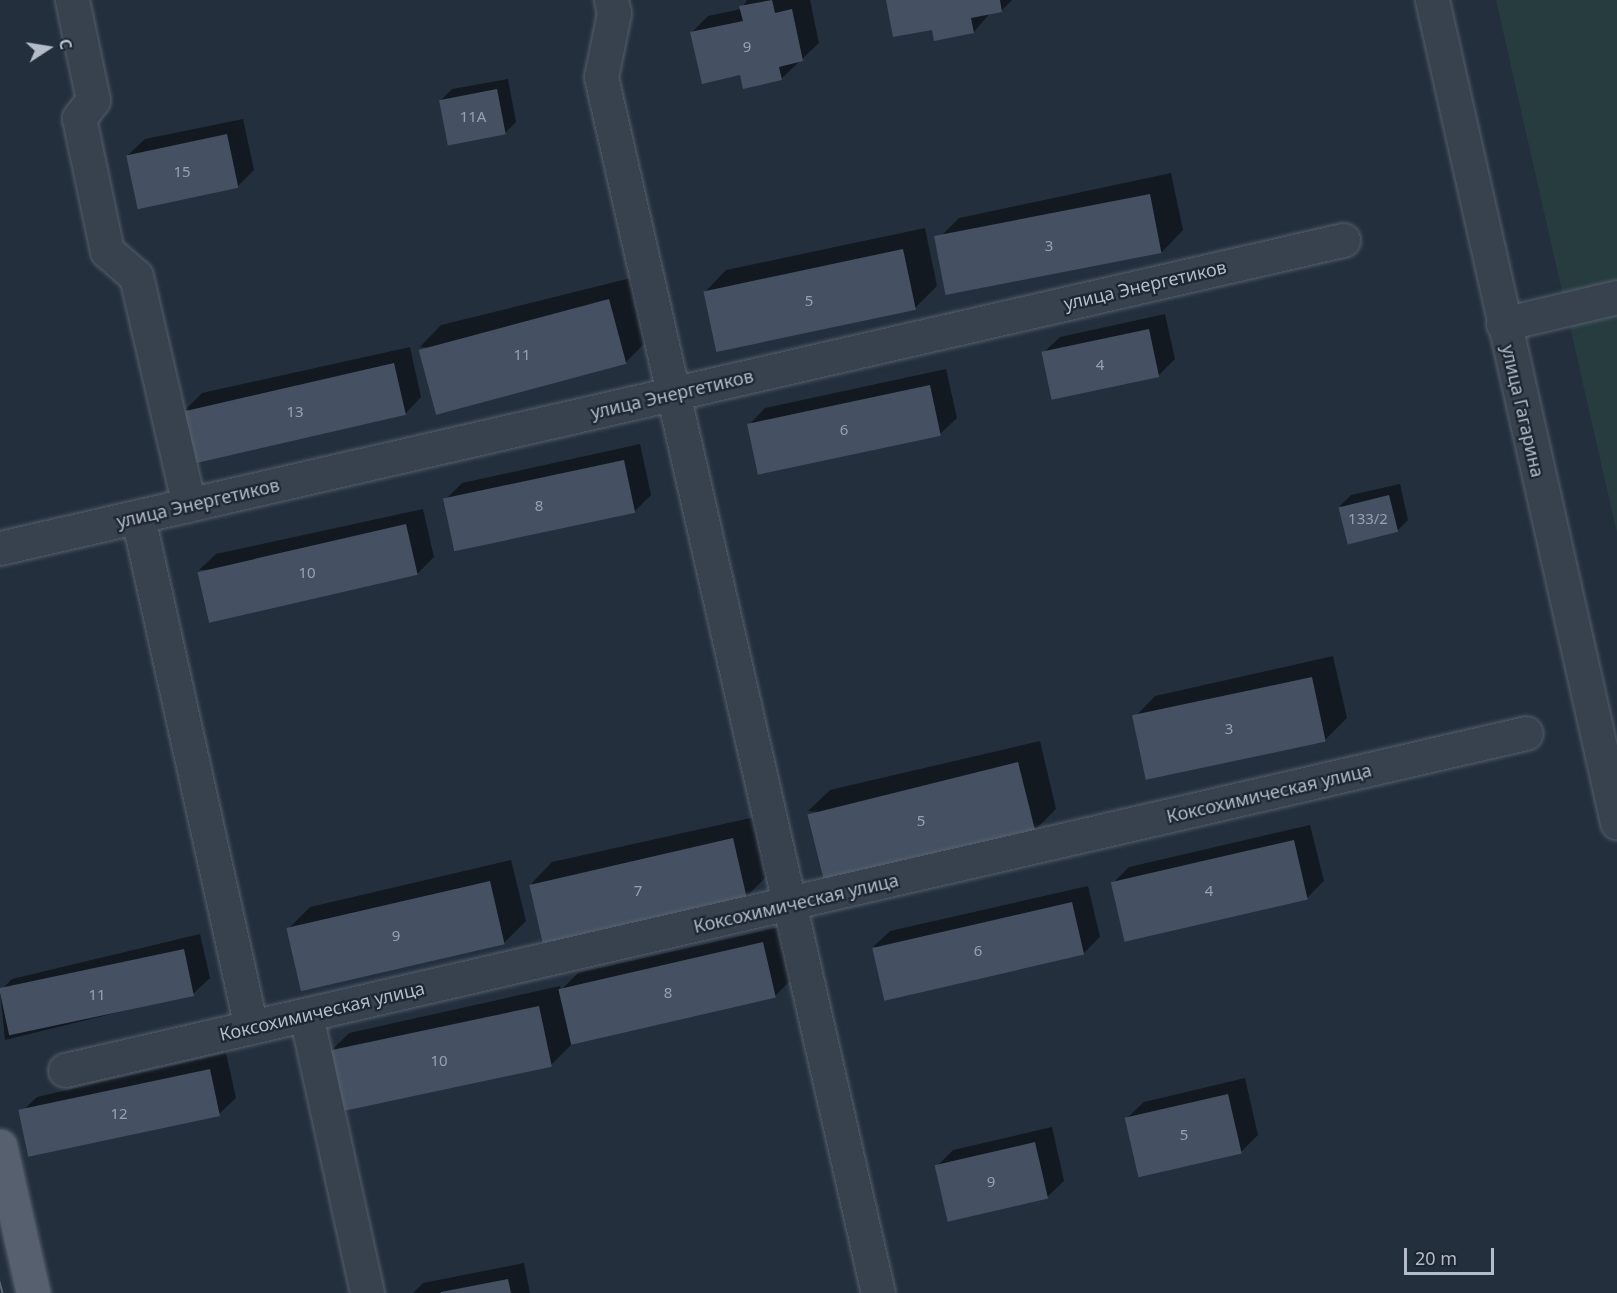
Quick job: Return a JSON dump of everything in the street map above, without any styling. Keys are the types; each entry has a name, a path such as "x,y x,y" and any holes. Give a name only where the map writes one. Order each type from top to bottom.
{"main road":[{"path":"0,1146 33,1293"}],"street":[{"path":"72,0 93,100 79,118 106,251 136,276 189,505"},
{"path":"611,0 614,12 601,77 878,1293"},
{"name":"улица Гагарина","path":"1432,0 1503,324 1608,744 1617,822"},
{"name":"улица Энергетиков","path":"0,548 1343,240"},
{"path":"1503,324 1617,297"},
{"path":"138,517 251,1027"},
{"name":"Коксохимическая улица","path":"64,1070 1526,734"},
{"path":"306,1015 367,1293"}],"green space":[{"path":"1496,0 1617,0 1617,533 1566,309"}],"building":[{"path":"772,0 775,13 792,9 803,61 779,67 782,80 743,89 740,75 702,84 690,32 743,21 739,6"},
{"path":"886,0 1000,0 1002,12 971,18 974,33 934,41 932,30 893,37"},
{"path":"497,89 506,134 448,145 439,100"},
{"path":"227,134 238,188 138,209 126,155"},
{"path":"1150,194 1161,253 945,295 934,236"},
{"path":"903,249 916,310 716,352 703,291"},
{"path":"609,299 626,364 436,415 419,350"},
{"path":"1149,329 1159,377 1052,400 1041,352"},
{"path":"394,363 406,415 195,463 184,412"},
{"path":"930,385 941,436 758,475 747,424"},
{"path":"624,460 635,513 454,551 443,498"},
{"path":"1389,495 1398,532 1348,544 1339,508"},
{"path":"406,524 418,575 209,623 197,572"},
{"path":"1312,677 1326,742 1146,780 1132,715"},
{"path":"1018,762 1035,832 825,884 807,814"},
{"path":"733,838 747,898 543,945 529,885"},
{"path":"1294,840 1308,899 1125,942 1111,882"},
{"path":"490,881 505,944 301,991 286,928"},
{"path":"1072,902 1084,955 884,1001 872,948"},
{"path":"763,942 776,998 571,1045 558,989"},
{"path":"184,949 194,996 9,1035 0,988"},
{"path":"539,1006 552,1067 338,1112 325,1052"},
{"path":"210,1069 220,1116 28,1157 18,1110"},
{"path":"1228,1094 1242,1153 1138,1177 1125,1118"},
{"path":"1035,1142 1048,1199 948,1222 935,1165"},
{"path":"508,1279 511,1293 441,1293 441,1292"}],"tram line":[{"path":"0,1282 3,1293"}]}
